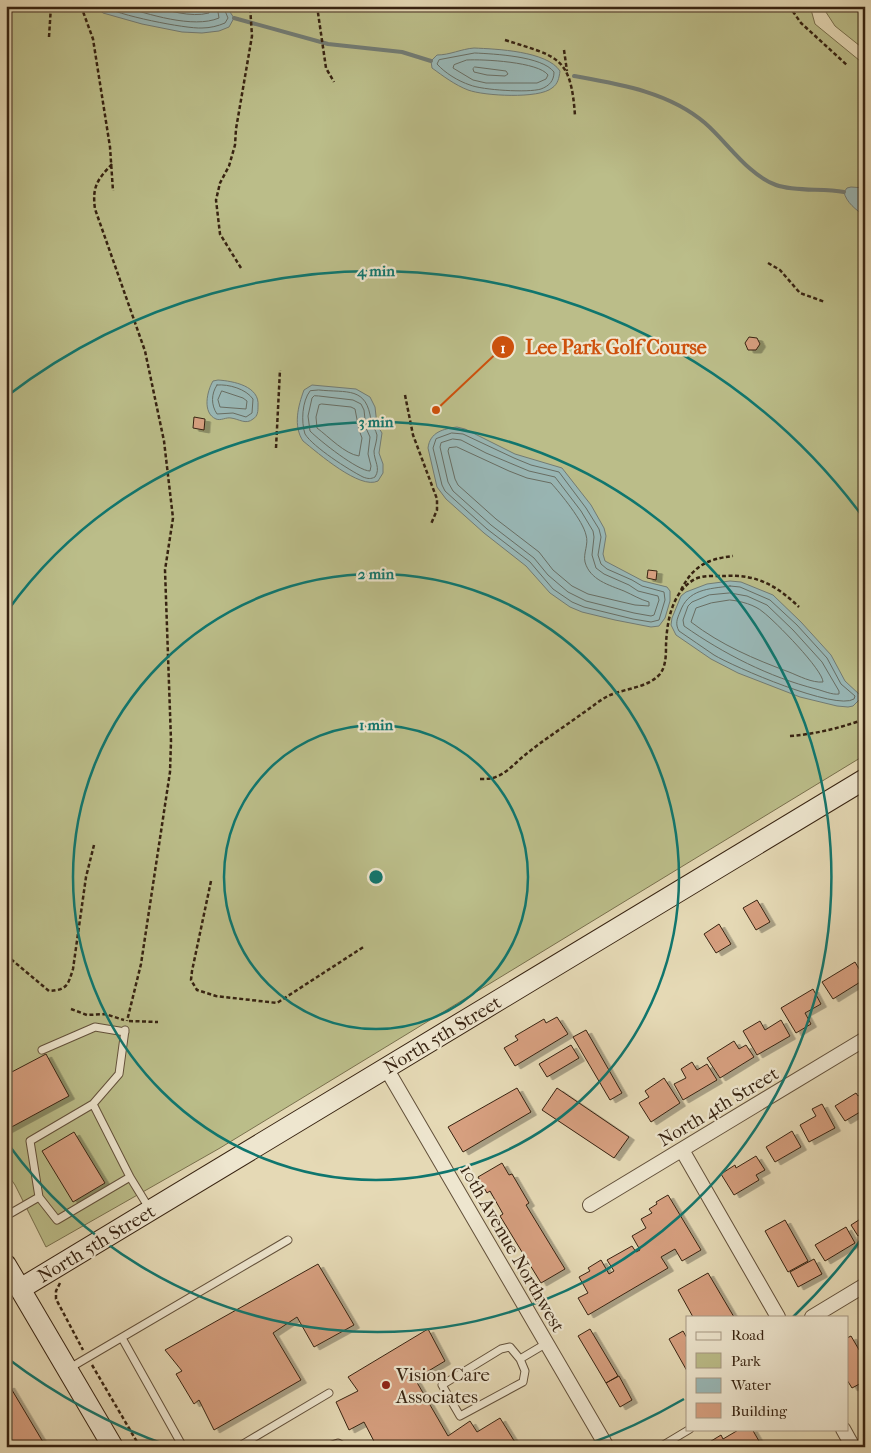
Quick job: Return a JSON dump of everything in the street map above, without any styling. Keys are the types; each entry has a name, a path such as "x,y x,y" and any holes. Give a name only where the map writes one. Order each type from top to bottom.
{"street":[{"name":"North 5th Street","path":"20,1289 865,780"},
{"name":"North 4th Street","path":"590,1205 865,1039"},
{"name":"10th Avenue Northwest","path":"386,1068 547,1343 602,1445"},
{"path":"682,1150 777,1316"},
{"path":"6,1265 113,1447"},
{"path":"814,1316 865,1285"},
{"path":"844,1430 853,1447"}],"lane":[{"path":"42,1050 95,1027 125,1031 119,1074 93,1104 30,1141 39,1196 57,1220 130,1177"},
{"path":"93,1104 130,1177 150,1210"},
{"path":"6,1216 39,1196"},
{"path":"68,1369 288,1240"},
{"path":"122,1338 183,1447"},
{"path":"520,1359 547,1343"},
{"path":"510,1347 520,1359 525,1371 522,1382 460,1416 442,1385 501,1350 510,1347"},
{"path":"238,1447 329,1393"},
{"path":"660,1447 688,1430"},
{"path":"326,1447 338,1443 345,1447"}],"path":[{"path":"48,37 51,6"},
{"path":"81,6 94,39 112,164 113,191"},
{"path":"317,6 322,51 326,68 334,82"},
{"path":"789,6 801,23 848,66"},
{"path":"241,268 220,234 216,200 235,145 252,36 251,8"},
{"path":"505,40 553,56 568,72"},
{"path":"564,50 576,116"},
{"path":"112,164 98,179 93,197 95,209 145,351 164,441 173,518 165,570 172,741 170,772 141,964 125,1031"},
{"path":"768,263 780,270 800,293 824,302"},
{"path":"276,448 280,370"},
{"path":"405,395 413,435 437,498 436,510 431,524"},
{"path":"480,779 489,780 504,773 524,755 606,697 622,690 647,684 659,676 664,664 666,632 671,610 688,577 697,568 719,557 733,556"},
{"path":"681,590 696,579 704,577 730,575 752,577 769,583 784,593 799,607"},
{"path":"790,736 839,728 865,719"},
{"path":"6,954 49,991 60,990 69,983 73,969 86,877 94,845"},
{"path":"210,881 192,971 191,980 197,990 216,996 277,1003 365,946"},
{"path":"71,1009 87,1015 105,1014 127,1021 158,1022"}],"green space":[{"path":"6,6 810,6 815,24 865,65 865,755 220,1148 46,1247 15,1185 6,1172"},
{"path":"822,6 865,6 865,50 835,26"}],"water":[{"path":"95,6 226,6 234,18 229,27 219,31 202,33 182,32 142,24 103,13"},
{"path":"474,48 520,52 544,59 560,71 558,81 552,88 536,94 486,94 463,88 432,68 431,61 437,55"},
{"path":"847,188 865,188 865,216 845,196 844,192"},
{"path":"213,381 238,383 255,394 258,406 255,418 245,422 229,418 216,419 212,416 207,407 209,390"},
{"path":"312,385 356,389 370,397 375,407 377,425 382,433 379,453 383,464 383,473 378,481 370,482 350,475 339,469 303,441 298,429 298,409 304,390"},
{"path":"457,427 465,429 515,454 562,468 591,505 604,528 606,536 603,554 605,561 643,581 667,587 670,591 670,601 665,618 659,626 651,627 615,620 570,607 550,593 526,566 484,533 446,499 437,487 428,448 431,438 438,432"},
{"path":"730,581 741,582 773,595 831,655 845,681 860,695 860,699 853,706 848,707 800,697 738,673 711,659 676,635 671,625 681,596 686,592 707,584"}],"building":[{"path":"749,337 757,338 760,344 756,350 748,350 745,343"},
{"path":"194,417 205,419 204,430 193,428"},
{"path":"648,570 657,571 656,580 647,578"},
{"path":"757,900 770,922 756,930 743,908"},
{"path":"719,924 731,944 716,953 704,934"},
{"path":"855,962 865,979 833,999 822,982"},
{"path":"813,989 821,1004 805,1013 811,1024 796,1033 781,1008"},
{"path":"557,1017 568,1034 515,1066 504,1048 518,1040 515,1036 544,1019 546,1023"},
{"path":"781,1020 790,1036 757,1055 743,1031 760,1021 765,1030"},
{"path":"586,1030 622,1093 610,1100 573,1037"},
{"path":"734,1041 739,1049 746,1045 754,1057 720,1078 707,1058"},
{"path":"571,1045 579,1058 547,1077 539,1064"},
{"path":"46,1054 69,1096 6,1130 6,1075"},
{"path":"692,1062 697,1070 707,1064 717,1080 683,1100 674,1084 686,1078 681,1069"},
{"path":"664,1078 680,1103 651,1122 639,1103 649,1097 645,1091"},
{"path":"517,1088 531,1112 463,1152 448,1127"},
{"path":"557,1088 629,1137 614,1158 542,1110"},
{"path":"865,1092 865,1109 845,1121 835,1106 856,1093 858,1096"},
{"path":"822,1104 835,1128 809,1142 800,1125 816,1116 812,1109"},
{"path":"792,1131 801,1147 775,1162 766,1147"},
{"path":"74,1132 105,1183 73,1202 42,1151"},
{"path":"756,1156 765,1170 756,1175 759,1180 734,1195 721,1174 735,1165 736,1168"},
{"path":"502,1163 509,1175 512,1174 529,1203 526,1205 565,1269 541,1283 500,1216 503,1214 490,1191 487,1193 478,1177"},
{"path":"668,1195 701,1250 682,1261 675,1249 661,1257 668,1268 588,1315 578,1298 588,1293 579,1277 590,1271 588,1268 601,1260 609,1274 614,1271 607,1260 632,1246 636,1252 640,1250 632,1236 646,1228 641,1219 652,1213 649,1209"},
{"path":"865,1216 865,1232 858,1236 851,1225"},
{"path":"785,1220 808,1261 788,1272 765,1231"},
{"path":"846,1227 855,1243 825,1261 815,1245"},
{"path":"814,1259 822,1274 798,1287 790,1272"},
{"path":"318,1264 354,1325 314,1347 297,1317 273,1333 301,1380 214,1430 199,1400 194,1404 176,1374 182,1371 165,1350"},
{"path":"708,1273 733,1316 692,1316 678,1290"},
{"name":"Vision Care Associates","path":"428,1329 445,1361 415,1379 448,1436 470,1421 477,1432 500,1418 518,1447 377,1447 364,1422 349,1430 336,1402 358,1391 348,1377"},
{"path":"590,1329 618,1376 606,1383 578,1336"},
{"path":"683,1331 686,1336 686,1369 669,1339"},
{"path":"851,1336 865,1360 865,1381 852,1388 848,1382 848,1338"},
{"path":"619,1376 632,1400 620,1407 606,1383"},
{"path":"9,1385 46,1447 6,1447 6,1386"},
{"path":"738,1430 753,1430 759,1441 750,1447 703,1446 721,1435 723,1439"}],"waterway":[{"path":"234,18 328,44 402,52 431,61"},
{"path":"574,76 643,91 691,112 705,123 756,174 776,185 844,192"}],"place":[{"name":"Lee Park Golf Course","path":"436,410"},
{"name":"Vision Care Associates","path":"386,1385"}]}
